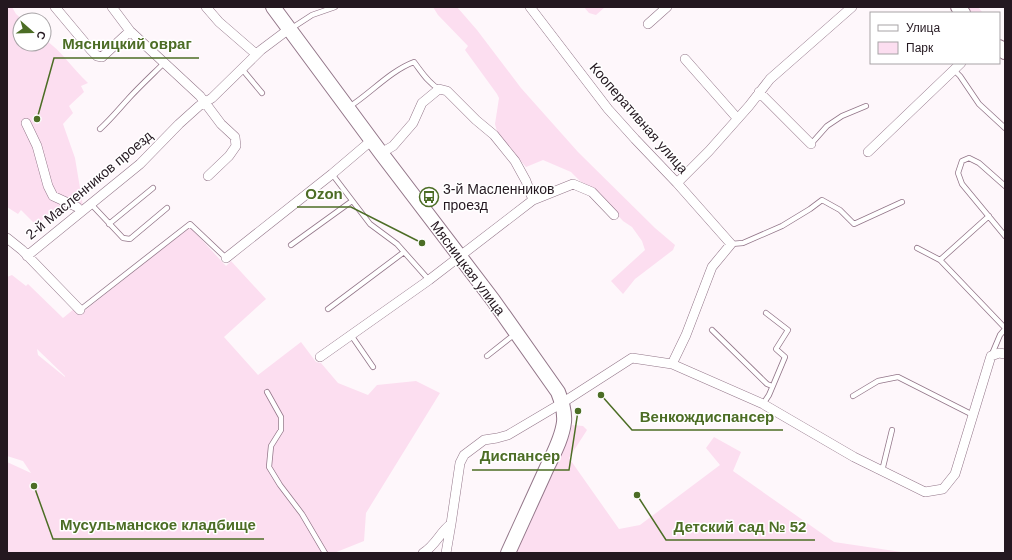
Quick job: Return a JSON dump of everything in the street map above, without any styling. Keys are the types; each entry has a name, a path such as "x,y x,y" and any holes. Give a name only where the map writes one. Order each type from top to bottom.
{"main road":[{"name":"Мясницкая улица","path":"273,7 381,153 460,256 549,377 558,392 562,403 564,422 562,432 508,553"}],"street":[{"path":"55,7 97,56 102,57 130,31"},
{"path":"112,7 130,31 200,96 222,124 235,137 236,146 229,156 208,176"},
{"path":"206,7 219,22 256,54"},
{"name":"Кооперативная улица","path":"530,7 608,109 731,244"},
{"path":"648,24 667,7"},
{"path":"677,183 709,151 770,79 852,7"},
{"name":"2-й Масленников проезд","path":"27,256 140,164 179,124 199,106 212,98 242,70 256,54 290,29"},
{"path":"685,60 737,118"},
{"path":"868,152 960,64"},
{"path":"381,153 393,146 413,123 422,103 439,89 447,90 476,120 494,135 515,161 526,181 533,200"},
{"path":"759,92 811,144"},
{"path":"26,123 37,146 48,186 53,196 77,207 81,212"},
{"path":"226,258 332,174 372,140"},
{"path":"320,357 429,280 533,200 573,184 592,192 614,215"},
{"path":"7,238 27,256 80,310"},
{"path":"672,364 686,335 712,267 731,244"},
{"path":"446,553 460,463 464,455 484,440 508,435 562,403 632,358 672,364 763,404 854,457 925,492 943,489 955,474 991,356 999,353 1005,354"},
{"path":"424,553 431,548 446,527 451,524"}],"lane":[{"path":"290,29 312,15 335,7"},
{"path":"100,128 114,116 130,97 165,62"},
{"path":"348,108 397,71 414,62 434,86 439,89"},
{"path":"242,70 262,93"},
{"path":"954,70 960,76 979,104 1005,128"},
{"path":"811,144 827,126 842,116 866,106"},
{"path":"1005,186 979,163 969,158 962,161 958,173 962,184 1005,236"},
{"path":"332,174 370,224 397,244 429,280"},
{"path":"109,224 153,188"},
{"path":"731,244 743,243 782,226 822,200 840,210 854,224 902,202"},
{"path":"290,245 352,201"},
{"path":"91,204 123,238 130,239 167,208"},
{"path":"940,260 989,216"},
{"path":"80,310 190,224 226,258"},
{"path":"917,248 940,260 1005,328 1000,335 991,356"},
{"path":"328,309 404,252"},
{"path":"763,404 785,357 776,349 788,330 766,313"},
{"path":"712,330 767,384 772,386"},
{"path":"487,356 517,333"},
{"path":"351,335 373,366"},
{"path":"853,396 878,381 898,377 973,416"},
{"path":"266,392 281,417 281,430 271,446 269,467 280,485 302,514 326,553"},
{"path":"882,471 892,430"}],"green space":[{"path":"7,7 12,7 15,12 12,12 12,52 52,52 52,46 62,54 88,83 81,86 84,92 69,106 73,113 63,124 75,158 83,206 78,211 62,207 59,212 51,211 42,220 38,227 21,210 18,214 7,207"},
{"path":"433,7 457,7 477,30 521,88 578,152 655,228 675,245 673,250 635,279 623,294 611,281 645,250 642,241 632,227 623,221 590,187 580,181 571,172 543,160 526,167 498,135 495,124 499,98 497,94 465,50 468,46 438,15"},
{"path":"584,7 605,7 596,15 589,13"},
{"path":"966,7 978,7 982,12 971,12"},
{"path":"190,227 226,266 231,261 266,299 224,337 258,375 301,342 316,362 321,363 338,383 368,395 377,385 416,381 440,393 366,513 364,541 334,553 7,553 7,462 31,473 23,461 7,456 7,277 12,275 26,286 28,284 63,318 74,309 80,314","holes":["37,349 65,376 38,355"]},
{"path":"572,425 583,426 587,430 569,458 619,529 640,525 720,465 706,448 714,437 741,452 733,471 834,542 908,553 516,553 558,462 570,434"}],"place":[{"name":"Мясницкий овраг","path":"37,119"},
{"name":"3-й Масленников проезд","path":"429,197"},
{"name":"Ozon","path":"422,243"},
{"name":"Венкождиспансер","path":"601,395"},
{"name":"Диспансер","path":"578,411"},
{"name":"Мусульманское кладбище","path":"34,486"},
{"name":"Детский сад № 52","path":"637,495"}]}
